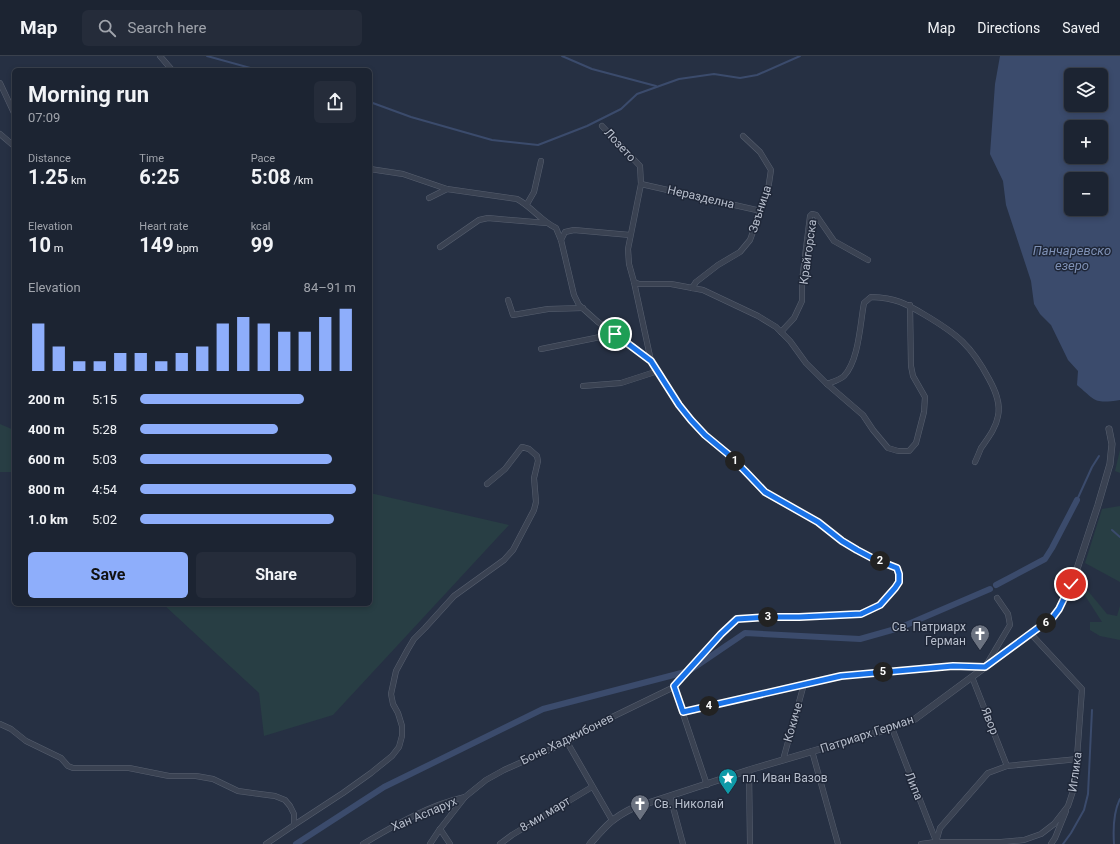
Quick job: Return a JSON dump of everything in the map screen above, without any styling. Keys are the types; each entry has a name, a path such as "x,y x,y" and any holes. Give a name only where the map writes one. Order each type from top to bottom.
{"street":[{"path":"160,56 170,68"},
{"path":"0,84 12,109"},
{"name":"Лозето","path":"602,126 640,166 641,184 628,249 629,264 651,361"},
{"path":"0,134 12,144"},
{"name":"Звъница","path":"692,288 696,282 745,247 750,240 768,190 771,170 760,152 743,136"},
{"path":"527,204 534,192 541,160"},
{"path":"372,169 403,174 447,189 517,198 527,204 546,223 556,228 561,240 574,295 582,308 598,322 651,361"},
{"name":"Неразделна","path":"641,184 760,211"},
{"path":"429,198 447,189"},
{"name":"Крайгорска","path":"781,332 794,318 802,301 802,281 810,216 812,214 816,215 834,241 868,260"},
{"path":"440,247 479,220 488,218 546,223"},
{"path":"561,240 565,232 574,230 630,235"},
{"path":"634,282 639,284 671,284 703,290 738,306 776,327 806,363 827,384 863,415 888,448 898,451 909,451 916,443 924,412 925,397 913,376 911,366 910,305"},
{"path":"827,384 843,377 852,364 858,340 864,303 872,297 889,297 910,305 941,324 962,340 976,356 999,402 998,416 988,440 975,462"},
{"path":"508,300 513,315 548,309 582,308"},
{"path":"541,349 615,334"},
{"name":"Боне Хаджибонев","path":"430,844 465,797 486,780 504,770 567,742 606,720 674,686 721,634 737,619 861,614 880,605 899,582 897,568 874,559 857,550 842,541 818,522 765,492 728,454 705,435 691,420 679,405 651,361"},
{"path":"583,386 621,383 658,371"},
{"name":"Патриарх Герман","path":"590,844 612,820 621,813 633,808 749,770 892,728 916,719 1053,617 1059,609 1075,575 1098,506 1110,464 1112,444 1109,429"},
{"path":"266,844 371,773 392,756 399,747 402,736 402,726 398,713 393,704 391,694 396,671 414,639 441,609 454,596 504,560 513,550 534,510 536,502 534,478 538,461 537,456 530,449 522,447 505,469 487,484"},
{"path":"683,712 841,676 953,666 985,667 1010,625 1008,614 997,598"},
{"name":"Иглика","path":"921,844 1024,840 1041,834 1054,824 1068,806 1075,785 1082,689 1031,634"},
{"name":"Явор","path":"972,676 1007,766"},
{"name":"Кокиче","path":"783,760 804,684"},
{"path":"674,686 707,785"},
{"path":"0,724 11,729 26,741 61,758 68,766 73,768 117,767 168,776 196,776 213,779 238,791 251,794 275,796 285,800 290,806 294,814 294,825"},
{"name":"Липа","path":"892,728 937,843"},
{"path":"567,742 612,820"},
{"path":"812,751 838,844"},
{"path":"937,843 940,828 988,773 1007,766 1078,759"},
{"path":"749,770 750,844"},
{"name":"8-ми март","path":"500,844 512,834 592,787"},
{"path":"670,796 683,844"},
{"name":"Хан Аспарух","path":"363,844 412,817 439,805 465,797"},
{"path":"1051,844 1055,838 1068,806"},
{"path":"440,829 450,844"}],"green space":[{"path":"0,424 12,429 12,472 0,472"},
{"path":"1120,450 1120,473 1115,471"},
{"path":"372,493 509,525 333,715 264,736 259,693 165,606 372,606"},
{"path":"1120,506 1120,582 1085,563 1102,509"},
{"path":"1088,591 1107,614 1117,616 1120,606 1120,640 1100,636 1090,630 1090,622 1102,622 1084,594"}],"water":[{"name":"Панчаревско езеро","path":"1000,56 1120,56 1120,400 1105,402 1096,400 1077,385 1078,371 1068,360 1051,325 1040,314 1034,304 1031,281 1006,205 1003,181 990,154 995,84"}],"waterway":[{"path":"207,56 251,68"},
{"path":"562,56 592,69 656,86"},
{"path":"372,103 411,117 492,140 538,145 587,126 621,109 637,94 679,79 714,74 740,78 757,75 800,56"},
{"path":"1077,500 1092,467 1099,456"},
{"path":"996,585 1045,559 1077,500"},
{"path":"1112,530 1120,537"},
{"path":"296,844 384,787 543,709 689,671 745,633 860,639 899,628 990,589"},
{"path":"1063,844 1084,810 1088,794 1092,710"},
{"path":"1114,844 1114,821 1120,799"}],"place":[{"name":"Св. Патриарх Герман","path":"980,651"},
{"name":"пл. Иван Вазов","path":"728,795"},
{"name":"Св. Николай","path":"640,821"}],"route":[{"path":"615,334 637,349 651,361 679,405 691,420 705,435 728,454 765,492 818,522 842,541 857,550 874,559 897,568 899,574 899,582 880,605 861,614 737,619 721,634 674,686 683,712 841,676 953,666 985,667 1053,617 1059,609 1071,584"}]}
